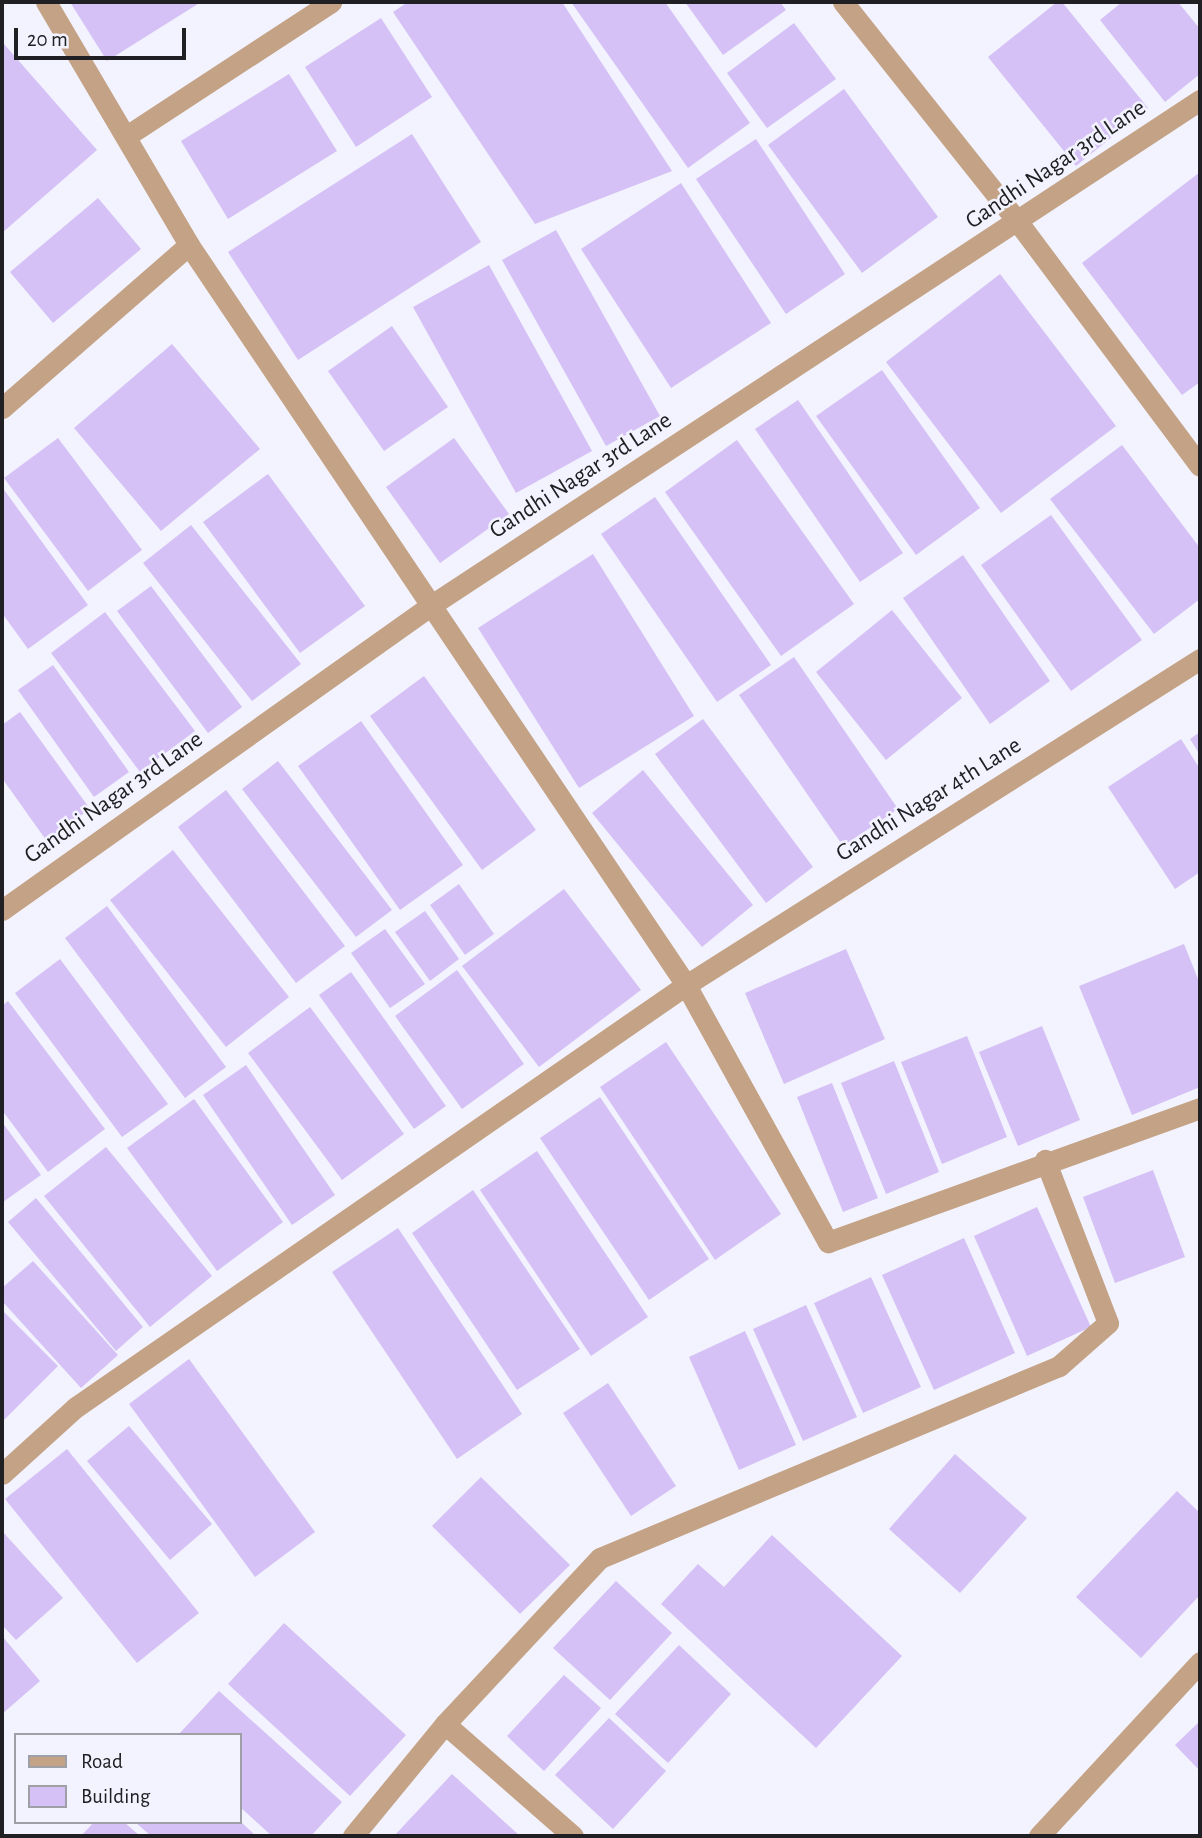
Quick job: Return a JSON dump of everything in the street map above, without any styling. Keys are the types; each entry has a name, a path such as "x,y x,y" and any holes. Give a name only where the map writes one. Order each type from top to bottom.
{"street":[{"path":"46,2 128,135 189,245 433,604 686,985 828,1242 1045,1160 1200,1108"},
{"path":"128,135 331,2"},
{"path":"843,2 1018,222 1200,466"},
{"name":"Gandhi Nagar 3rd Lane","path":"2,910 433,604 1200,100"},
{"path":"2,408 189,245"},
{"name":"Gandhi Nagar 4th Lane","path":"2,1474 76,1407 686,985 1200,659"},
{"path":"353,1836 445,1724 600,1558 1059,1366 1108,1323 1045,1160"},
{"path":"1039,1836 1200,1662"},
{"path":"445,1724 573,1836"}],"building":[{"path":"70,2 201,2 107,61"},
{"path":"408,2 562,2 672,171 535,224 393,12"},
{"path":"571,2 665,2 750,123 688,168"},
{"path":"685,2 780,2 786,10 723,55"},
{"path":"1057,2 1062,2 1148,108 1076,166 988,57"},
{"path":"1122,2 1178,2 1200,29 1200,74 1165,102 1100,20"},
{"path":"381,18 432,97 356,147 305,67"},
{"path":"794,23 836,79 767,128 727,73"},
{"path":"4,44 97,150 2,233 2,46"},
{"path":"289,74 337,151 228,219 181,141"},
{"path":"844,89 938,217 862,273 768,145"},
{"path":"412,134 481,242 298,360 228,252"},
{"path":"756,139 845,274 786,314 696,179"},
{"path":"1200,172 1200,382 1182,395 1082,263"},
{"path":"681,183 771,323 671,388 581,249"},
{"path":"98,198 141,249 53,323 10,272"},
{"path":"556,230 660,416 606,446 502,260"},
{"path":"489,265 592,451 516,493 413,307"},
{"path":"1000,274 1116,426 1001,513 886,362"},
{"path":"392,326 448,407 384,451 328,371"},
{"path":"172,344 260,449 161,531 74,428"},
{"path":"882,370 980,508 916,555 816,416"},
{"path":"798,400 903,553 860,582 755,429"},
{"path":"58,438 142,550 88,591 4,478"},
{"path":"454,438 509,514 440,563 386,487"},
{"path":"737,440 854,604 781,656 665,492"},
{"path":"1122,445 1200,548 1200,599 1154,634 1050,499"},
{"path":"268,474 365,606 300,653 203,522"},
{"path":"2,487 88,605 28,649 2,613"},
{"path":"655,497 771,665 717,702 601,534"},
{"path":"1051,515 1142,640 1071,691 981,565"},
{"path":"191,525 301,664 252,701 143,563"},
{"path":"593,554 694,716 579,788 478,628"},
{"path":"963,555 1050,681 990,724 903,598"},
{"path":"151,586 242,707 208,733 117,611"},
{"path":"892,610 962,698 886,760 816,672"},
{"path":"105,612 195,731 140,772 51,653"},
{"path":"794,657 898,809 843,846 739,695"},
{"path":"53,665 129,772 94,797 18,690"},
{"path":"424,676 536,830 482,870 370,716"},
{"path":"20,712 90,809 46,840 2,778 2,725"},
{"path":"703,719 813,867 766,903 655,754"},
{"path":"361,721 463,865 400,910 298,766"},
{"path":"1200,732 1200,755 1190,739"},
{"path":"1181,739 1200,769 1200,872 1175,889 1108,787"},
{"path":"278,761 392,910 356,937 242,789"},
{"path":"643,770 753,905 702,947 592,813"},
{"path":"226,790 345,946 296,983 178,827"},
{"path":"173,850 289,997 226,1047 110,900"},
{"path":"459,884 494,934 465,955 430,905"},
{"path":"564,889 641,990 539,1067 462,966"},
{"path":"107,906 226,1067 185,1098 65,938"},
{"path":"425,911 459,959 430,981 395,932"},
{"path":"385,929 425,984 390,1008 351,953"},
{"path":"1184,944 1200,984 1200,1087 1132,1115 1079,986"},
{"path":"846,949 885,1039 784,1084 745,993"},
{"path":"60,959 168,1104 122,1137 15,993"},
{"path":"457,970 524,1064 462,1109 395,1016"},
{"path":"351,972 446,1106 414,1129 319,995"},
{"path":"8,1001 105,1129 48,1172 2,1110 2,1006"},
{"path":"310,1007 404,1134 342,1180 248,1053"},
{"path":"1042,1026 1080,1120 1018,1146 979,1052"},
{"path":"967,1036 1007,1137 942,1164 901,1062"},
{"path":"666,1042 781,1214 715,1260 600,1087"},
{"path":"894,1061 939,1172 886,1194 841,1083"},
{"path":"246,1065 335,1195 292,1225 203,1095"},
{"path":"832,1083 878,1198 843,1212 797,1097"},
{"path":"600,1097 709,1259 649,1300 540,1138"},
{"path":"194,1099 283,1222 217,1271 127,1148"},
{"path":"2,1122 41,1175 3,1202 2,1200"},
{"path":"106,1147 212,1276 150,1327 44,1196"},
{"path":"537,1151 648,1317 591,1356 480,1190"},
{"path":"1153,1170 1185,1257 1115,1283 1083,1197"},
{"path":"473,1190 580,1349 517,1390 412,1233"},
{"path":"36,1198 143,1327 116,1351 8,1222"},
{"path":"1037,1207 1091,1327 1027,1356 974,1236"},
{"path":"398,1228 522,1414 457,1459 332,1272"},
{"path":"964,1238 1015,1353 934,1390 882,1275"},
{"path":"33,1261 118,1355 81,1388 2,1301 2,1288"},
{"path":"871,1277 921,1387 863,1413 814,1303"},
{"path":"806,1305 857,1417 803,1441 753,1329"},
{"path":"2,1310 58,1366 2,1422"},
{"path":"745,1331 796,1445 739,1470 689,1357"},
{"path":"189,1359 315,1532 255,1577 129,1404"},
{"path":"608,1383 676,1486 631,1516 563,1413"},
{"path":"129,1426 212,1524 170,1560 87,1461"},
{"path":"67,1449 199,1613 137,1663 5,1499"},
{"path":"955,1454 1027,1518 960,1593 889,1529"},
{"path":"481,1477 570,1565 520,1614 432,1526"},
{"path":"1177,1491 1200,1513 1200,1595 1141,1658 1076,1597"},
{"path":"2,1531 63,1598 16,1640 2,1625"},
{"path":"772,1535 902,1656 816,1748 661,1604 698,1564 724,1587"},
{"path":"616,1581 672,1633 610,1700 553,1648"},
{"path":"284,1623 406,1735 350,1796 228,1684"},
{"path":"2,1636 40,1681 2,1714"},
{"path":"679,1645 731,1694 668,1763 615,1714"},
{"path":"564,1675 601,1708 544,1771 507,1736"},
{"path":"219,1691 342,1802 311,1836 272,1836 242,1809 242,1733 180,1733"},
{"path":"609,1718 666,1771 613,1829 555,1775"},
{"path":"1200,1721 1200,1771 1175,1745"},
{"path":"452,1774 520,1836 394,1836"},
{"path":"242,1823 256,1836 151,1836 137,1824"},
{"path":"92,1824 126,1824 140,1836 81,1836"}]}
